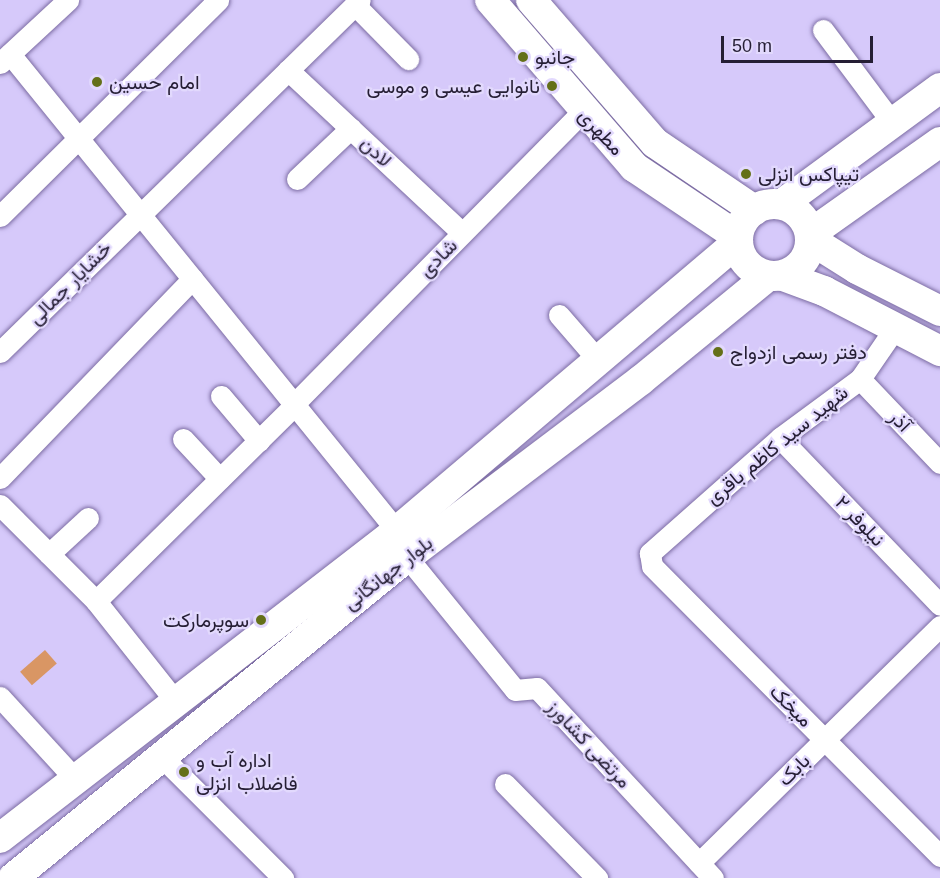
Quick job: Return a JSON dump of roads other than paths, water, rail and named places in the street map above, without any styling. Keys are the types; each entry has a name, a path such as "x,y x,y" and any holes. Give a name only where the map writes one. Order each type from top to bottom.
{"street":[{"path":"67,0 5,59 78,138 294,405 402,544"},
{"path":"0,216 218,0"},
{"name":"مطهری","path":"490,0 583,111 634,166 738,239"},
{"name":"مطهری","path":"531,0 655,143 768,207"},
{"path":"358,2 408,59"},
{"name":"خشایار جمالی","path":"0,352 358,2"},
{"path":"823,30 894,124"},
{"name":"لادن","path":"288,70 462,233"},
{"path":"940,88 894,124 740,226 738,239 744,260 776,276 824,291 940,351"},
{"name":"شادی","path":"96,601 259,441 583,111"},
{"path":"297,179 351,128"},
{"path":"776,276 803,263 810,237 940,142"},
{"path":"768,207 797,212 810,237 857,269 939,309"},
{"name":"بلوار جهانگانی","path":"13,878 161,756 402,544 606,353 738,239"},
{"name":"بلوار جهانگانی","path":"0,838 176,702 641,380 776,276"},
{"path":"0,478 192,279"},
{"path":"559,315 606,353 628,340 641,344 650,355 650,369 641,380"},
{"name":"شهید سید کاظم باقری","path":"650,553 780,438 860,379 894,328"},
{"name":"آذر","path":"860,379 940,463"},
{"path":"221,396 259,441"},
{"name":"نیلوفر ۲","path":"780,438 940,604"},
{"path":"183,439 220,479"},
{"path":"0,505 96,601 176,702"},
{"path":"48,554 88,519"},
{"name":"مرتضی کشاورز","path":"402,544 515,690 537,688 706,871"},
{"name":"میخک","path":"650,553 652,566 940,856"},
{"name":"بابک","path":"706,871 824,740 940,626"},
{"path":"0,697 76,780"},
{"path":"161,756 283,878"},
{"path":"505,784 597,878"}],"place":[{"name":"جانبو","path":"523,57"},
{"name":"امام حسین","path":"97,82"},
{"name":"نانوایی عیسی و موسی","path":"552,86"},
{"name":"تیپاکس انزلی","path":"746,174"},
{"name":"دفتر رسمی ازدواج","path":"718,352"},
{"name":"سوپرمارکت","path":"261,620"},
{"name":"اداره آب و فاضلاب انزلی","path":"184,772"}]}
